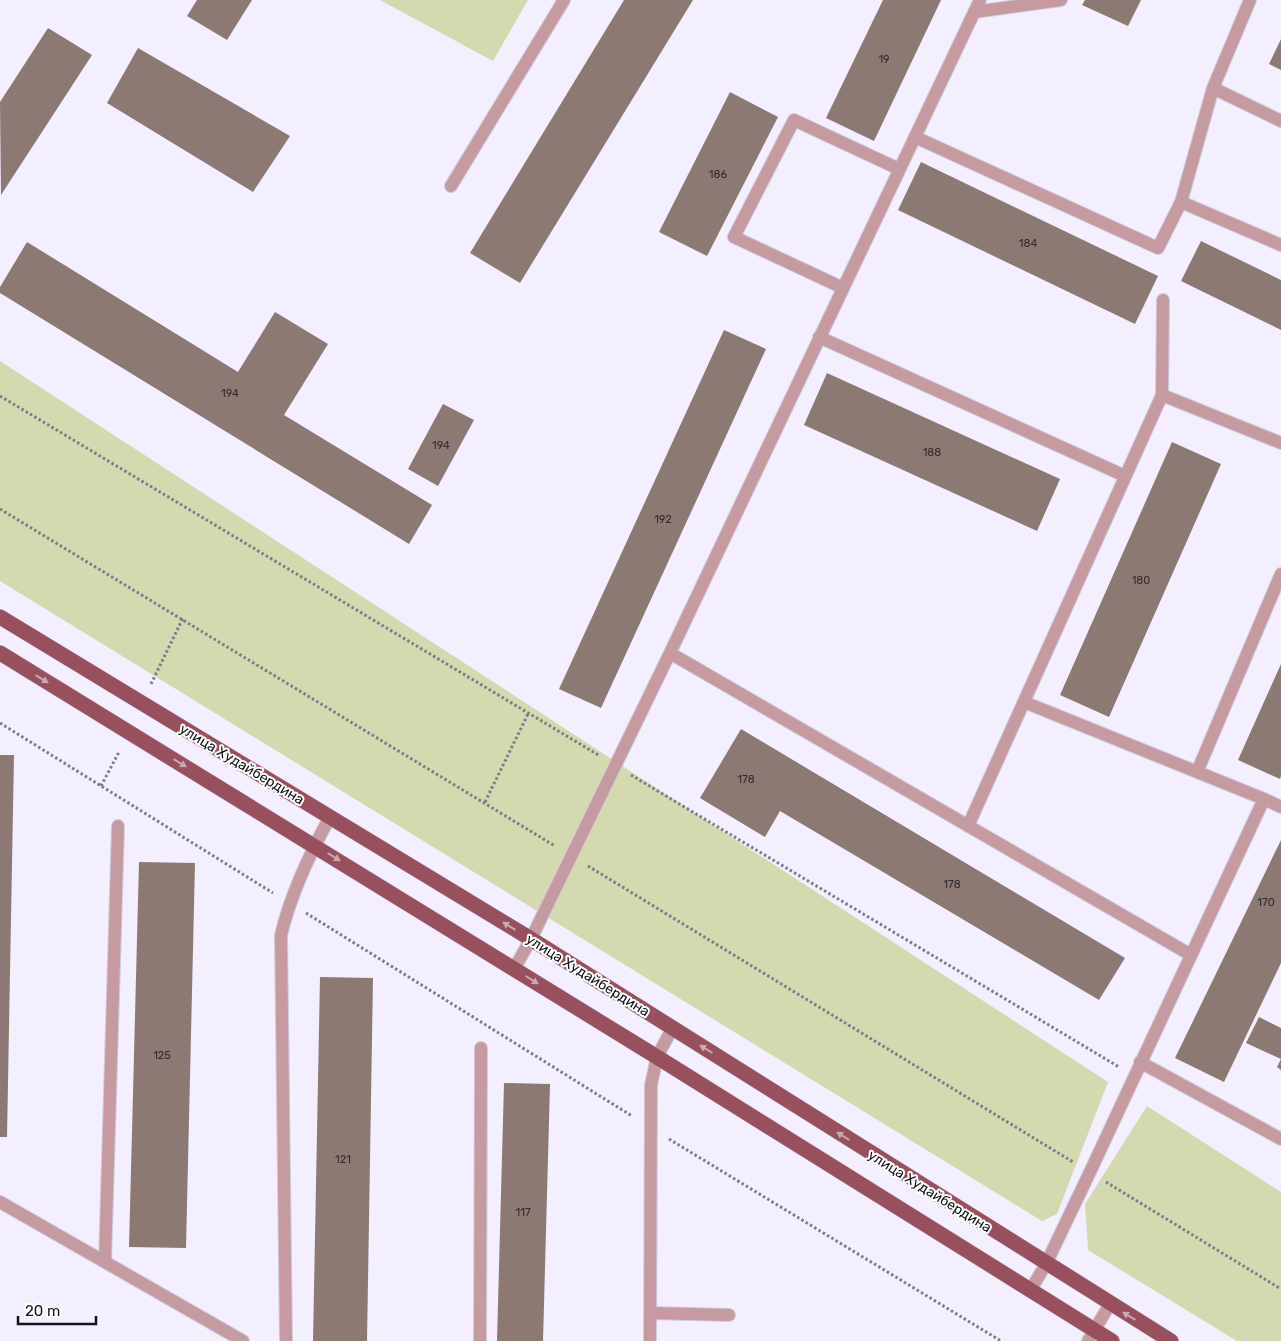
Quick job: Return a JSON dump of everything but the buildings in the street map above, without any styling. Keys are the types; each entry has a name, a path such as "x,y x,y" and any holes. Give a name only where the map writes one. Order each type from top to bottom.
{"main road":[{"name":"улица Худайбердина","path":"0,617 531,939 1171,1341"},
{"path":"0,653 657,1057 1030,1291 1091,1335 1112,1341"}],"lane":[{"path":"451,186 564,0"},
{"path":"514,969 572,856 670,653 980,0"},
{"path":"974,12 1061,0"},
{"path":"915,137 1158,248 1181,202 1213,88 1250,0"},
{"path":"1213,88 1281,121"},
{"path":"843,288 734,237 794,120 899,169"},
{"path":"1181,202 1281,245"},
{"path":"968,826 1162,395 1163,300"},
{"path":"819,337 1125,476"},
{"path":"1162,395 1281,443"},
{"path":"1197,772 1281,574"},
{"path":"670,653 1191,955"},
{"path":"1024,702 1281,807"},
{"path":"1030,1291 1046,1264 1090,1172 1264,799"},
{"path":"286,1341 281,935 289,902 314,845 330,817"},
{"path":"105,1262 118,826"},
{"path":"650,1341 651,1085 657,1057 673,1027"},
{"path":"480,1341 482,1048"},
{"path":"1140,1062 1281,1139"},
{"path":"0,1202 243,1341"},
{"path":"1091,1335 1110,1304"},
{"path":"651,1313 729,1315"}],"path":[{"path":"0,396 1134,1076"},
{"path":"0,509 183,618 1281,1289"},
{"path":"151,684 183,618"},
{"path":"485,802 528,714"},
{"path":"0,723 650,1127 1000,1341"},
{"path":"102,786 119,752"}],"green space":[{"path":"380,0 528,0 493,61"},
{"path":"0,361 1108,1082 1057,1214 1042,1221 0,581"},
{"path":"1147,1106 1281,1192 1281,1341 1237,1341 1088,1250 1085,1204"}]}
